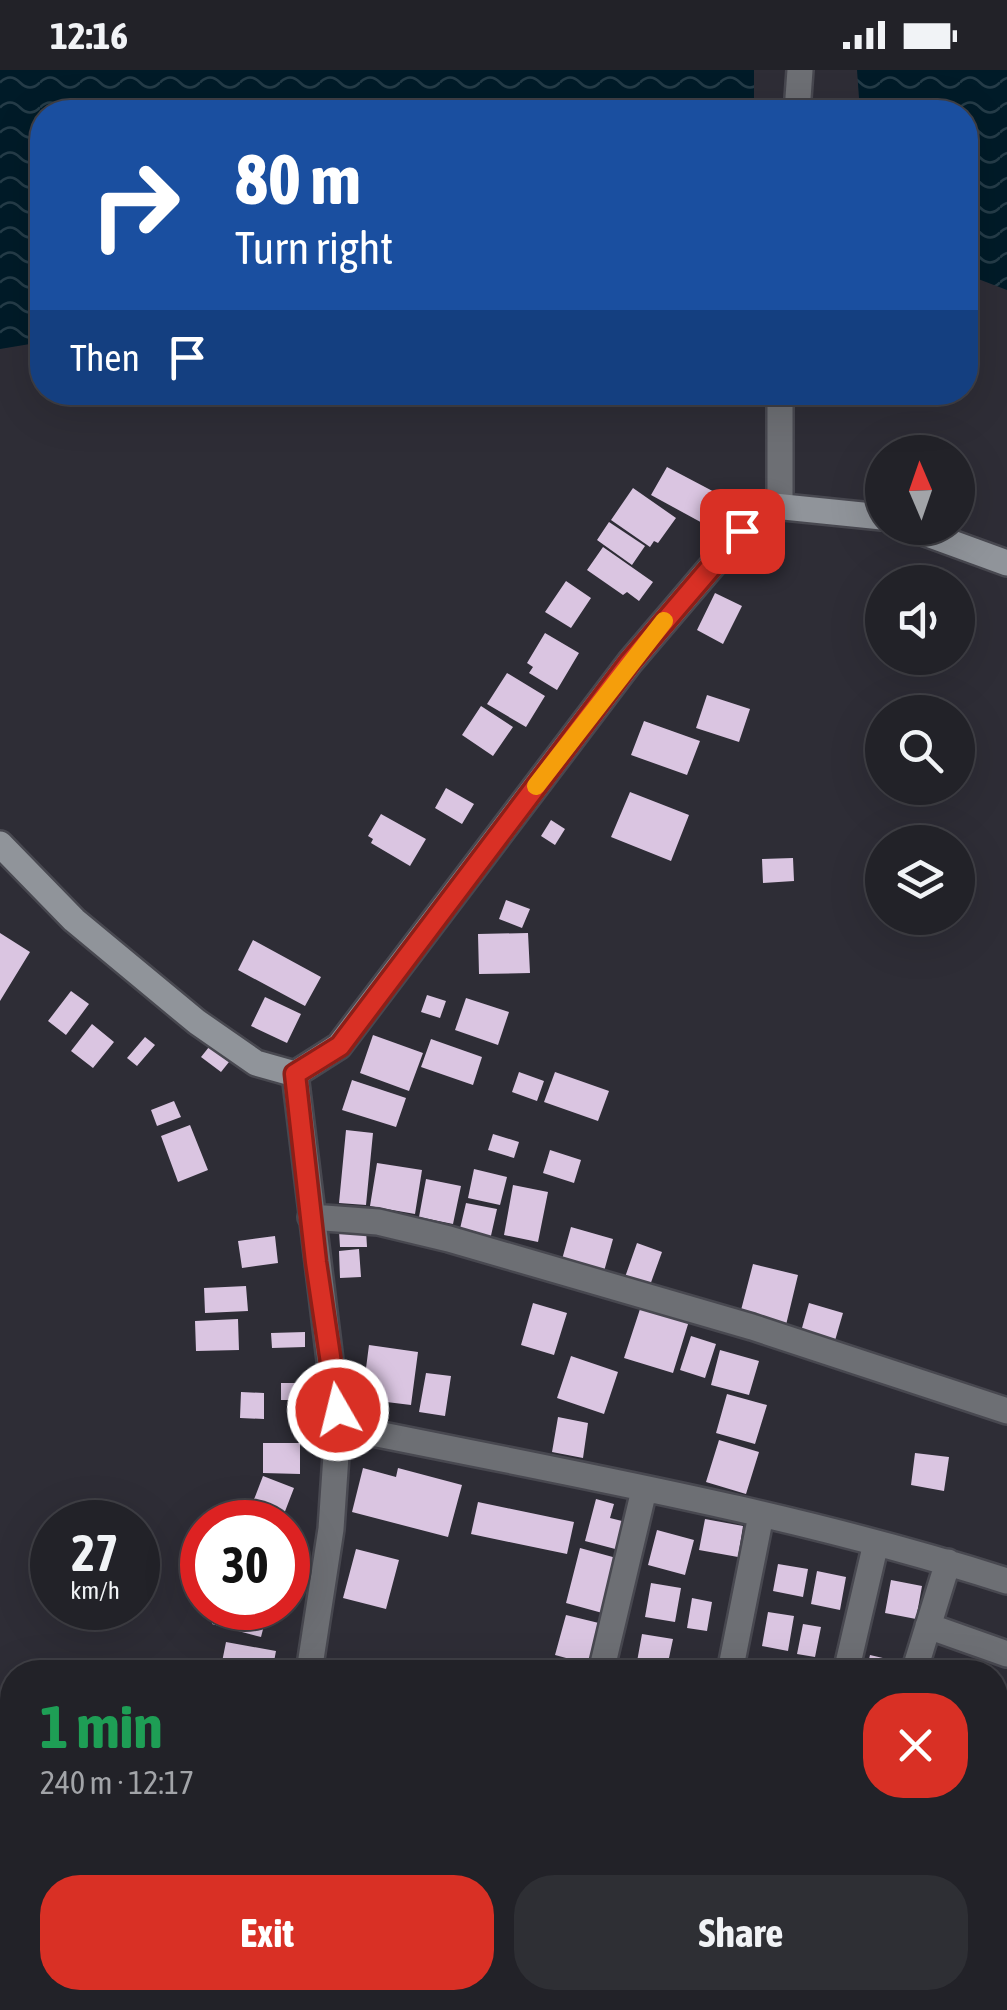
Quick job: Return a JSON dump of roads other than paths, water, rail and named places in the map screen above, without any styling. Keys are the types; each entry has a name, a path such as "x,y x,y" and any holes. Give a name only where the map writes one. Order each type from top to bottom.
{"main road":[{"path":"0,844 74,920 211,1032 256,1063 295,1074 340,1046 630,662 764,504 865,515"},
{"path":"958,545 1007,563"}],"street":[{"path":"798,100 800,70"},
{"path":"780,405 780,506"},
{"path":"295,1074 338,1426 331,1529 311,1660"},
{"path":"311,1217 378,1222 449,1239 752,1327 1007,1411"},
{"path":"338,1426 761,1515 1007,1580"},
{"path":"604,1660 644,1490"},
{"path":"732,1660 761,1515"},
{"path":"849,1660 876,1543"},
{"path":"918,1660 948,1562"},
{"path":"928,1626 1007,1654"}],"water":[{"path":"0,70 754,70 754,100 30,100 30,344 0,349"},
{"path":"857,70 1007,70 1007,290 978,279 978,100 859,100"}]}
